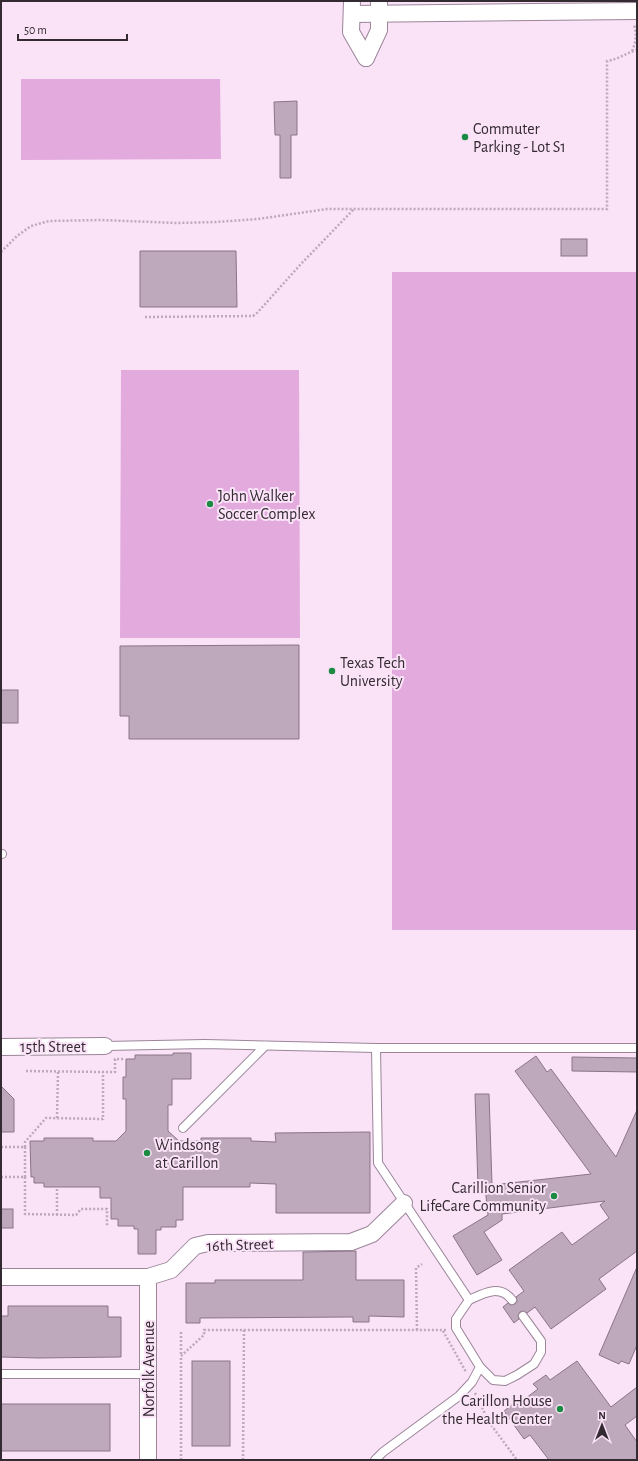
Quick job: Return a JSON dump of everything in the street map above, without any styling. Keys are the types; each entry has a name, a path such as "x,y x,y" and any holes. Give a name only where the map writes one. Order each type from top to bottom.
{"street":[{"path":"379,7 379,30 366,58 351,32 352,7 379,7 635,16"},
{"name":"15th Street","path":"1,1047 105,1046"},
{"name":"16th Street","path":"1,1277 148,1277 171,1270 195,1246 208,1243 351,1242 372,1234 404,1202"},
{"name":"Norfolk Avenue","path":"148,1277 148,1460"}],"lane":[{"path":"105,1046 205,1044 376,1048 637,1048"},
{"path":"183,1128 265,1046"},
{"path":"376,1048 378,1163 469,1300"},
{"path":"512,1300 508,1295 498,1290 488,1292 469,1300 456,1319 456,1328 480,1367 493,1380 505,1381 517,1375 534,1364 541,1352 540,1341 523,1316"},
{"path":"375,1460 383,1452 459,1396 472,1382 480,1367"},
{"path":"1,1374 148,1374"}],"path":[{"path":"632,51 636,44 635,16"},
{"path":"1,252 17,236 31,226 49,221 101,220 169,223 216,222 258,219 318,210 354,209 608,210 607,61 617,59 637,50"},
{"path":"145,317 253,316 257,314 300,264 354,209"},
{"path":"26,1071 115,1072 115,1059 124,1059"},
{"path":"57,1118 58,1072"},
{"path":"103,1072 103,1119 46,1118 25,1142 25,1214 76,1215 81,1209 107,1209 107,1226"},
{"path":"1,1147 25,1146"},
{"path":"1,1177 25,1177"},
{"path":"57,1188 57,1215"},
{"path":"416,1330 416,1268 422,1264"},
{"path":"181,1356 204,1335 204,1330 447,1330"},
{"path":"243,1460 244,1330"},
{"path":"443,1330 466,1372"},
{"path":"180,1332 181,1460"},
{"path":"474,1391 489,1422 517,1460"}],"shaded area":[{"path":"21,79 220,79 221,159 21,160"},
{"path":"392,272 637,272 637,930 392,930"},
{"name":"John Walker Soccer Complex","path":"121,370 299,370 300,638 120,638"}],"building":[{"path":"297,101 297,135 291,135 291,178 280,178 280,135 275,135 274,102"},
{"path":"561,239 587,239 587,256 561,256"},
{"path":"140,251 236,251 237,307 140,307"},
{"path":"299,645 299,739 129,739 129,716 120,716 120,646"},
{"path":"1,690 18,690 18,723 1,723"},
{"name":"Windsong at Carillon","path":"173,1053 191,1053 191,1079 172,1079 172,1105 168,1105 168,1131 179,1141 201,1141 201,1138 251,1138 251,1141 276,1142 275,1133 370,1132 370,1213 276,1213 276,1184 250,1183 250,1187 183,1187 183,1220 176,1220 176,1227 161,1227 161,1230 156,1230 156,1254 138,1254 138,1229 134,1229 134,1226 118,1226 118,1219 111,1219 111,1198 100,1198 100,1187 44,1187 44,1183 34,1183 34,1177 31,1177 30,1141 44,1141 44,1138 93,1138 93,1141 116,1141 126,1131 126,1099 123,1099 123,1077 126,1077 126,1059 135,1059 135,1055 173,1055"},
{"name":"Carillion Senior LifeCare Community","path":"536,1056 547,1072 551,1069 616,1157 637,1110 637,1251 599,1279 606,1289 551,1329 535,1307 527,1313 523,1311 520,1312 518,1316 519,1319 514,1323 503,1307 508,1303 511,1305 515,1304 517,1301 516,1297 524,1291 509,1270 562,1232 572,1245 609,1218 600,1205 605,1201 502,1214 502,1220 484,1232 502,1260 477,1275 453,1236 488,1215 485,1187 478,1187 475,1094 489,1094 492,1185 591,1174 515,1071"},
{"path":"572,1057 637,1058 637,1072 572,1071"},
{"path":"1,1086 14,1099 14,1132 1,1132"},
{"path":"1,1209 13,1209 13,1228 1,1228"},
{"path":"356,1251 356,1280 404,1280 404,1317 369,1316 369,1322 353,1322 353,1317 200,1318 200,1323 186,1323 186,1283 215,1283 215,1280 303,1280 303,1252"},
{"path":"637,1267 637,1345 629,1364 621,1361 619,1364 599,1355"},
{"path":"8,1306 108,1306 108,1317 121,1317 121,1357 1,1357 1,1316 8,1316"},
{"path":"192,1361 230,1361 230,1446 192,1446"},
{"name":"Carillon House the Health Center","path":"577,1361 611,1407 637,1387 637,1416 625,1425 637,1442 637,1460 549,1460 530,1435 524,1439 504,1411 513,1404 514,1407 538,1389 533,1384 546,1375 550,1380"},
{"path":"1,1404 110,1404 110,1451 1,1451"}],"place":[{"name":"Commuter Parking - Lot S1","path":"465,137"},
{"name":"John Walker Soccer Complex","path":"210,504"},
{"name":"Texas Tech University","path":"332,671"},
{"name":"Windsong at Carillon","path":"147,1153"},
{"name":"Carillion Senior LifeCare Community","path":"554,1196"},
{"name":"Carillon House the Health Center","path":"560,1409"}]}
